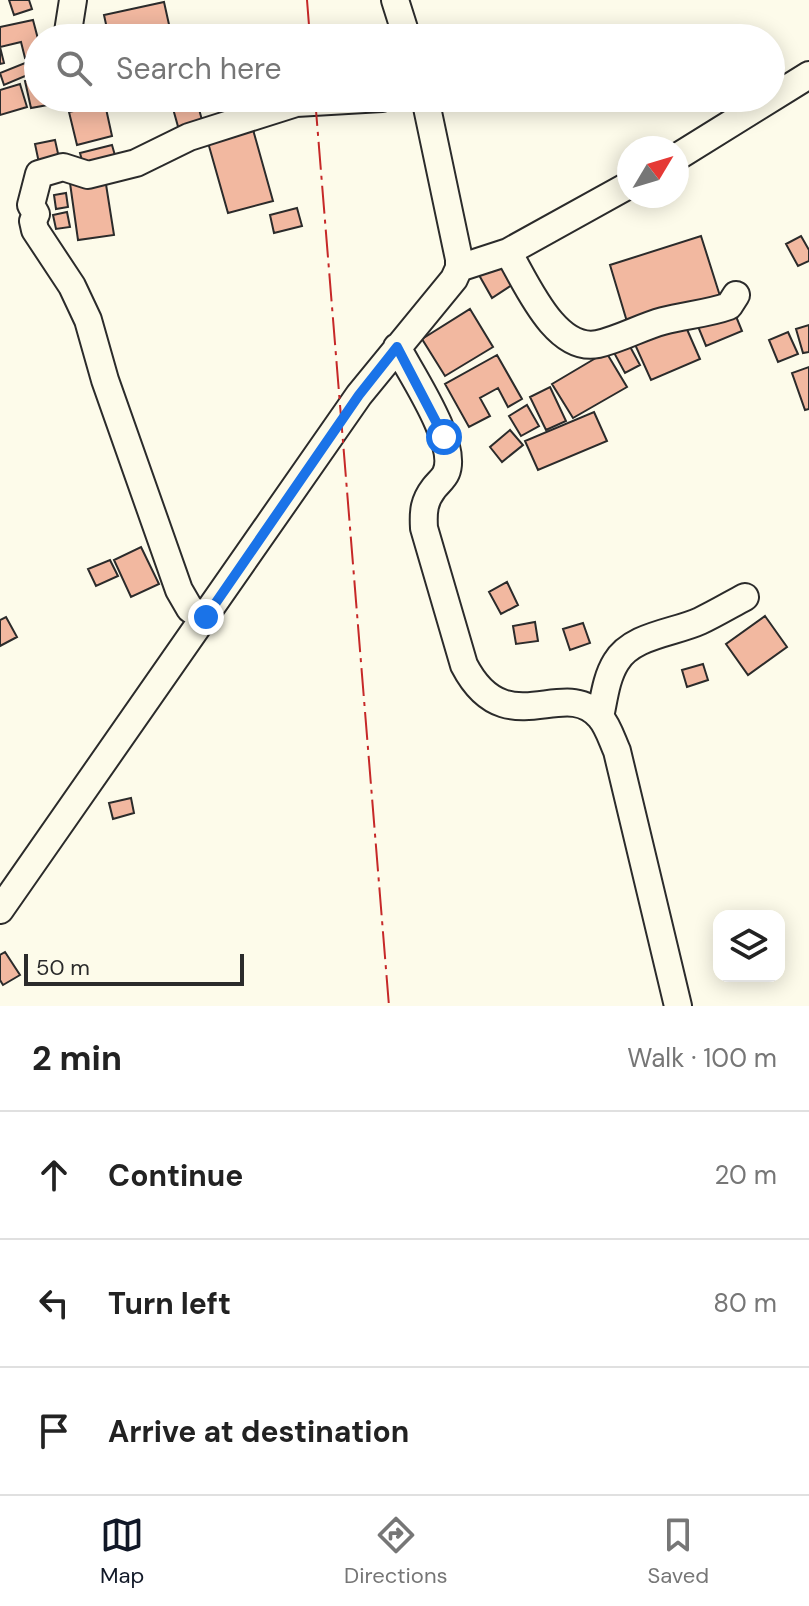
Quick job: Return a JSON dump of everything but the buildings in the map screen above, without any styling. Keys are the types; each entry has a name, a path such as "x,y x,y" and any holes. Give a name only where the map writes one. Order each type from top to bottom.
{"street":[{"path":"69,24 73,0"},
{"path":"395,0 403,24"},
{"path":"785,90 809,75"},
{"path":"206,617 190,609 179,590 105,380 88,320 72,286 35,230 33,221 36,214 31,205 39,174 63,167 88,175 136,163 189,137 268,112"},
{"path":"428,112 459,268"},
{"path":"689,150 749,112"},
{"path":"0,910 359,395 441,297 459,268 508,252 617,192"},
{"path":"508,252 553,326 565,338 580,343 595,345 663,321 711,313 729,306 736,295"},
{"path":"397,347 444,437 449,455 446,472 428,496 423,509 424,528 464,665 474,684 497,703 511,706 571,703 587,707 600,717 617,751 678,1006"},
{"path":"600,717 608,679 616,661 628,649 703,620 745,597"}],"power":[{"path":"307,0 309,24"},
{"path":"316,112 389,1006"}],"route":[{"path":"206,617 359,395 397,347 444,437"}]}
